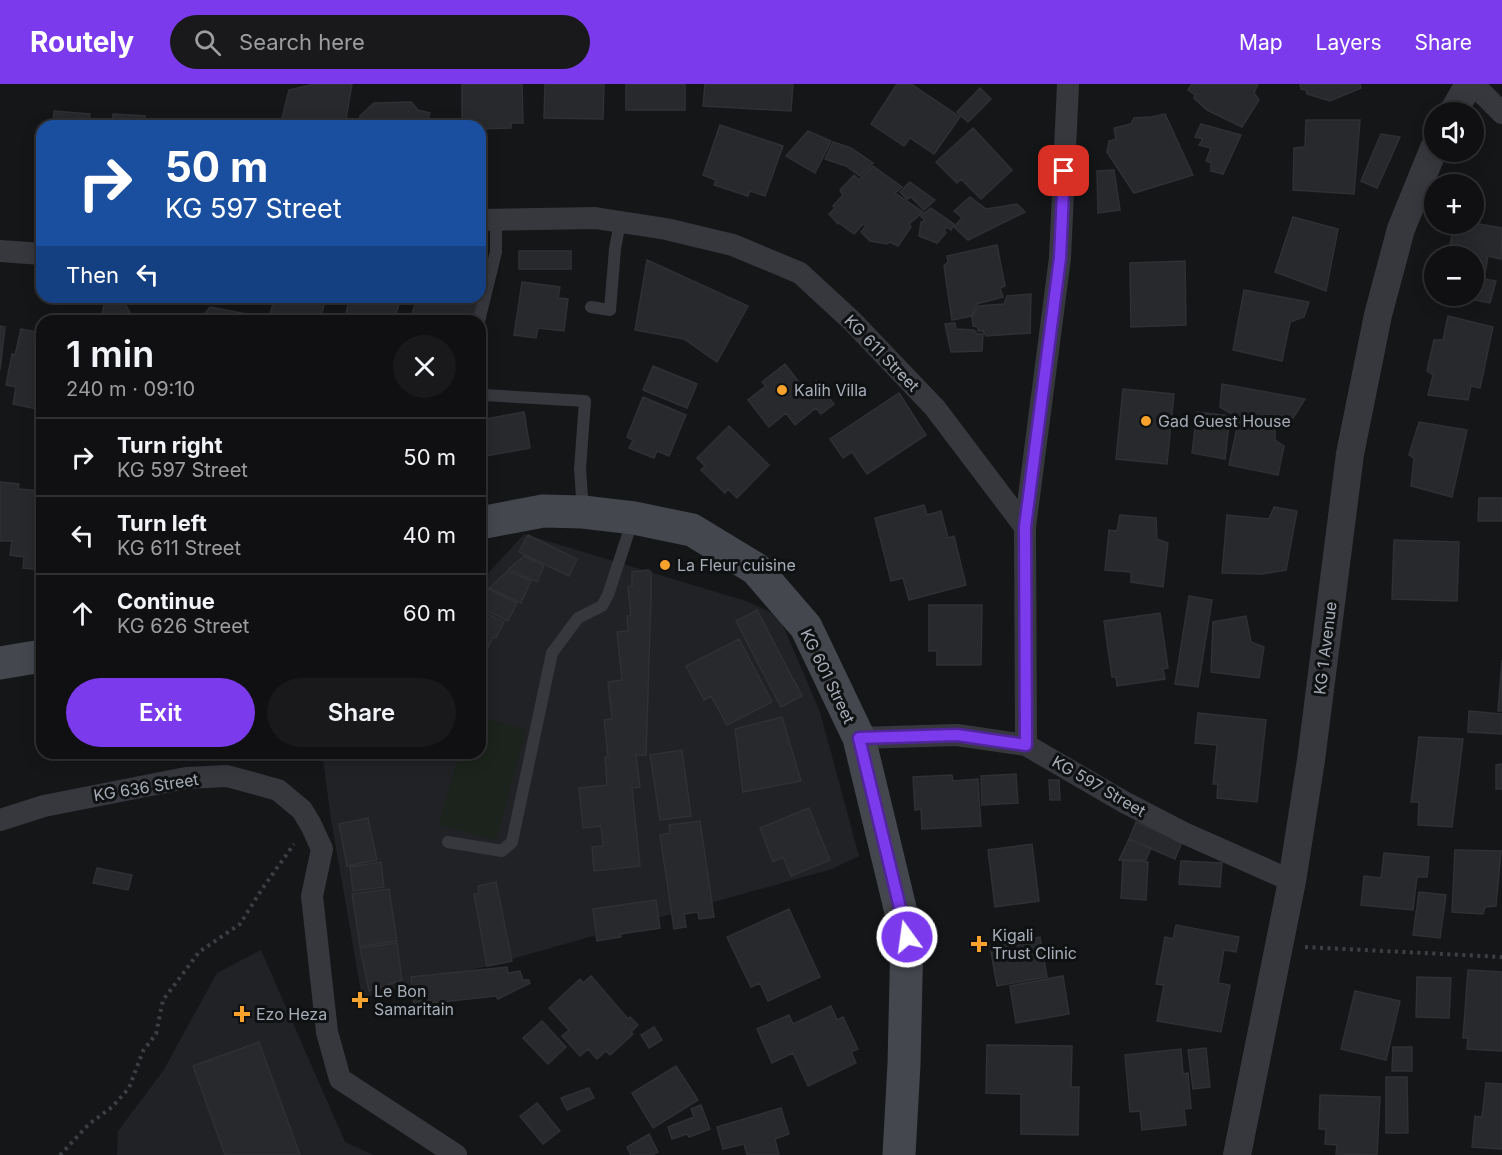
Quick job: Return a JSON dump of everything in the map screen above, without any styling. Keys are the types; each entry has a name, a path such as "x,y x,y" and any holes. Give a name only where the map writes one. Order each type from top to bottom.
{"main road":[{"name":"KG 601 Street","path":"486,522 543,511 583,512 634,518 692,530 756,569 806,627 859,738 907,937 899,1155"},
{"path":"0,663 36,657"}],"street":[{"path":"1026,745 1025,527 1060,258 1068,84"},
{"path":"1460,102 1471,84 1502,113"},
{"name":"KG 1 Avenue","path":"1237,1155 1292,881 1311,760 1352,442 1378,315 1401,230 1428,162"},
{"name":"KG 611 Street","path":"488,220 595,218 666,229 733,245 800,273 852,321 935,408 1025,527"},
{"path":"0,251 36,254"},
{"name":"KG 597 Street","path":"859,738 957,735 1026,745 1124,802 1184,833 1292,881"},
{"name":"KG 636 Street","path":"0,820 44,806 186,778 227,776 278,790 302,810 322,849 312,896 327,1032 340,1078 456,1155"}],"lane":[{"path":"486,293 496,252 488,220"},
{"path":"591,307 610,310 615,249 620,222"},
{"path":"486,395 585,401 580,469 583,512"},
{"path":"448,842 502,851 512,842 552,653 578,618 602,606 608,595 634,518"}],"path":[{"path":"60,1155 89,1124 112,1107 129,1088 143,1051 156,1034 163,1000 199,952 240,924 286,853 311,825"},
{"path":"1317,947 1502,957"}],"shaded area":[{"path":"524,534 746,601 779,616 820,712 859,856 832,869 487,966 362,998 323,760 486,759 486,575"},
{"path":"486,719 526,730 496,840 439,825 457,759 486,759"},
{"name":"Ezo Heza","path":"261,950 345,1142 374,1155 117,1155 118,1131 163,1071 217,973"}],"building":[{"path":"314,84 352,84 346,120 282,120 289,90"},
{"path":"462,84 522,84 523,123 511,123 511,128 486,129 486,120 462,120"},
{"path":"545,84 604,84 603,119 544,118"},
{"path":"626,84 685,84 685,110 626,110"},
{"path":"705,84 793,84 791,111 703,106"},
{"path":"897,84 911,84 960,117 934,154 910,138 904,146 871,124"},
{"path":"1192,84 1258,84 1254,93 1259,100 1242,127 1207,110 1188,90"},
{"path":"1300,84 1360,84 1361,88 1330,101 1307,94 1306,90 1301,89"},
{"path":"980,88 991,99 968,122 957,112"},
{"path":"411,102 418,110 430,113 427,120 359,120 374,103"},
{"path":"54,111 90,114 90,120 53,120"},
{"path":"113,114 145,116 145,120 112,120"},
{"path":"1165,114 1193,175 1134,193 1107,152 1109,141 1116,139 1114,128 1131,124 1134,118"},
{"path":"1306,120 1360,120 1354,194 1293,190 1294,148 1305,147"},
{"path":"1201,124 1241,135 1223,174 1211,171 1211,163 1206,161 1211,148 1199,145 1203,139 1195,137"},
{"path":"720,125 783,146 765,196 750,191 748,196 714,185 716,180 703,175"},
{"path":"973,128 1012,170 981,199 961,179 957,183 936,162"},
{"path":"808,131 831,141 815,173 786,156"},
{"path":"1381,134 1400,137 1377,188 1361,181"},
{"path":"833,142 851,148 873,163 860,176 846,166 825,159"},
{"path":"873,166 902,187 895,193 923,212 909,224 911,227 898,246 890,242 887,244 870,241 861,232 866,226 863,224 854,234 838,224 829,214 843,195 840,190 854,175 859,180"},
{"path":"1114,170 1120,210 1098,213 1097,171"},
{"path":"910,182 935,200 924,210 911,197 907,199 900,192"},
{"path":"970,197 986,209 1017,204 1025,212 968,240 954,227 962,218 954,211"},
{"path":"931,208 954,224 951,230 947,227 944,230 946,233 937,243 919,236 921,222 925,221 921,216"},
{"path":"1293,217 1338,229 1326,291 1275,272"},
{"path":"1484,225 1502,228 1501,259 1488,256 1484,279 1484,246 1450,246 1452,234 1484,234"},
{"path":"997,245 1005,286 1000,288 1003,297 977,304 971,316 952,320 944,266 948,262 947,256"},
{"path":"519,251 571,251 571,269 519,269"},
{"path":"647,260 748,306 717,362 684,339 635,330"},
{"path":"1185,261 1186,325 1131,327 1130,263"},
{"path":"1484,279 1496,281 1490,303 1484,302"},
{"path":"522,282 560,287 558,298 568,299 564,331 538,328 536,338 514,335"},
{"path":"1244,290 1309,302 1304,317 1290,322 1282,361 1233,350"},
{"path":"1031,294 1030,333 986,336 983,331 978,331 978,327 973,326 972,317 978,306 1004,304 1007,296"},
{"path":"104,303 124,303 131,315 102,315"},
{"path":"273,303 324,305 322,315 270,315"},
{"path":"348,303 399,304 396,315 346,315"},
{"path":"415,303 476,303 474,315 412,315"},
{"path":"210,307 252,315 204,315"},
{"path":"1448,316 1493,327 1480,388 1471,386 1468,400 1428,395 1433,375 1427,371 1434,340 1443,340"},
{"path":"955,323 956,329 974,330 977,334 983,334 982,351 951,352 945,324"},
{"path":"0,326 5,327 0,370"},
{"path":"21,329 36,332 36,409 13,404 16,387 6,385 12,354 15,355"},
{"path":"785,364 805,390 816,381 834,404 821,414 816,408 795,425 786,413 769,427 748,400 766,386 762,382"},
{"path":"653,366 697,384 687,408 643,390"},
{"path":"1222,384 1305,399 1293,418 1275,415 1275,440 1284,446 1278,475 1229,465 1239,418 1220,407"},
{"path":"1123,389 1174,394 1167,464 1116,459"},
{"path":"899,393 926,435 867,474 852,452 843,458 830,439"},
{"path":"643,397 686,415 669,456 657,451 654,458 629,448 633,440 627,437"},
{"path":"524,412 530,448 486,456 486,419"},
{"path":"1197,412 1230,416 1225,459 1192,453"},
{"path":"1419,422 1467,430 1452,497 1411,486 1414,458 1409,455"},
{"path":"729,426 769,465 737,498 728,489 725,493 701,470 705,466 697,458"},
{"path":"0,482 19,484 18,489 36,490 36,569 23,568 24,557 10,555 12,541 0,541"},
{"path":"1479,498 1502,498 1502,521 1478,521"},
{"path":"924,505 927,515 941,511 948,538 954,536 966,585 909,600 903,578 891,581 875,518"},
{"path":"1274,507 1297,511 1286,570 1262,574 1222,573 1227,515 1269,519"},
{"path":"1120,515 1156,518 1157,539 1168,543 1163,587 1131,582 1131,572 1105,570 1109,530 1117,531"},
{"path":"528,535 577,559 569,576 519,552"},
{"path":"1394,540 1459,542 1457,601 1392,599"},
{"path":"524,556 544,566 537,582 509,569"},
{"path":"648,570 651,572 651,598 646,755 636,755 640,787 632,788 640,866 594,871 592,847 603,846 601,826 583,828 579,788 607,785 605,757 608,757 604,720 612,719 608,682 622,680 617,632 628,631 627,616 631,615 628,587 632,586 632,572"},
{"path":"508,571 531,581 521,603 489,588"},
{"path":"486,588 517,603 508,621 486,610"},
{"path":"1189,596 1212,600 1198,687 1175,684"},
{"path":"929,605 982,605 981,665 937,665 937,651 929,651"},
{"path":"757,610 802,696 781,707 736,621"},
{"path":"486,613 504,622 496,638 493,637 486,652"},
{"path":"1160,613 1168,668 1163,669 1165,679 1117,686 1116,677 1112,677 1104,621"},
{"path":"1246,616 1251,642 1264,647 1259,678 1211,672 1213,622"},
{"path":"739,639 772,702 727,725 711,696 704,700 686,666"},
{"path":"1502,660 1502,711 1498,711"},
{"path":"1469,711 1502,714 1502,734 1468,732"},
{"path":"1198,713 1266,720 1257,802 1217,798 1218,784 1213,784 1217,745 1195,743"},
{"path":"782,717 801,781 743,792 735,729"},
{"path":"1419,737 1463,739 1452,827 1418,825 1419,802 1411,802"},
{"path":"682,750 691,816 660,820 650,755"},
{"path":"1502,764 1502,789 1496,789 1496,765"},
{"path":"1016,774 1018,803 982,805 981,776"},
{"path":"952,775 953,781 978,779 981,826 922,829 921,809 915,810 913,777"},
{"path":"1049,780 1059,780 1060,800 1050,800"},
{"path":"809,808 830,860 791,876 783,857 773,862 760,828"},
{"path":"368,818 377,860 347,866 339,824"},
{"path":"700,821 714,917 699,919 698,912 684,914 686,927 674,929 660,835 670,833 669,825"},
{"path":"1136,822 1182,842 1175,859 1129,839"},
{"path":"1129,839 1151,848 1146,860 1119,860"},
{"path":"1032,844 1039,901 995,907 988,850"},
{"path":"1455,850 1501,851 1496,906 1485,907 1483,914 1452,912"},
{"path":"1384,853 1429,857 1427,877 1417,877 1413,910 1361,905 1364,876 1381,878"},
{"path":"1123,860 1148,862 1146,900 1121,898"},
{"path":"1181,861 1222,863 1220,887 1179,884"},
{"path":"381,862 384,887 353,891 350,867"},
{"path":"97,868 132,875 128,890 93,883"},
{"path":"496,882 512,961 487,966 474,894 479,893 478,886"},
{"path":"389,889 397,941 360,946 352,894"},
{"path":"1419,892 1446,895 1440,938 1413,935"},
{"path":"656,900 660,928 620,934 621,937 597,941 593,909"},
{"path":"789,909 820,977 768,1001 760,983 751,987 727,937"},
{"path":"1176,925 1239,937 1236,952 1224,950 1218,983 1230,985 1221,1032 1157,1021 1164,985 1156,984 1165,937 1173,939"},
{"path":"1040,937 1047,977 997,986 990,946"},
{"path":"397,943 402,980 369,991 360,948"},
{"path":"507,967 508,973 520,971 523,980 529,980 530,983 498,999 496,996 414,1005 411,977"},
{"path":"1468,970 1502,972 1502,1051 1467,1049 1468,1038 1463,1038"},
{"path":"591,976 628,1019 630,1017 638,1025 631,1032 633,1034 610,1055 606,1051 597,1059 588,1049 580,1056 562,1036 569,1030 549,1008 580,979 583,983"},
{"path":"1063,976 1069,1014 1016,1023 1010,986"},
{"path":"1417,977 1451,978 1449,1018 1416,1017"},
{"path":"1355,991 1400,1001 1386,1060 1341,1049"},
{"path":"831,1006 837,1020 843,1017 858,1049 851,1052 856,1063 808,1086 793,1053 772,1063 757,1029 789,1015 793,1024"},
{"path":"542,1021 566,1047 548,1064 523,1038"},
{"path":"654,1027 662,1040 649,1048 641,1035"},
{"path":"259,1042 300,1155 225,1155 193,1066"},
{"path":"987,1045 1072,1046 1071,1087 1079,1087 1078,1135 1021,1134 1021,1094 986,1093"},
{"path":"1393,1047 1412,1047 1412,1071 1392,1071"},
{"path":"1206,1048 1210,1087 1193,1089 1188,1050"},
{"path":"1181,1049 1183,1074 1188,1073 1191,1108 1184,1109 1186,1125 1142,1130 1140,1111 1130,1112 1125,1055"},
{"path":"676,1066 698,1100 653,1128 632,1093"},
{"path":"1386,1077 1407,1077 1408,1133 1386,1133"},
{"path":"1486,1083 1502,1084 1502,1149 1472,1147 1475,1116 1482,1117"},
{"path":"589,1088 594,1098 567,1110 561,1098"},
{"path":"1320,1095 1380,1097 1377,1155 1336,1154 1337,1145 1325,1144 1326,1129 1319,1129"},
{"path":"537,1103 560,1131 543,1144 520,1116"},
{"path":"701,1105 710,1129 689,1137 687,1134 672,1139 668,1127 694,1117 691,1109"},
{"path":"781,1108 789,1134 775,1139 779,1155 747,1155 744,1144 723,1149 717,1127"},
{"path":"649,1134 658,1152 652,1155 631,1155 627,1147"}],"place":[{"name":"Kalih Villa","path":"782,390"},
{"name":"Gad Guest House","path":"1146,421"},
{"name":"La Fleur cuisine","path":"665,565"},
{"name":"Kigali Trust Clinic","path":"979,944"},
{"name":"Le Bon Samaritain","path":"360,1000"},
{"name":"Ezo Heza","path":"242,1014"}],"route":[{"path":"907,937 859,738 957,735 1026,745 1025,527 1060,258 1064,171"}]}
